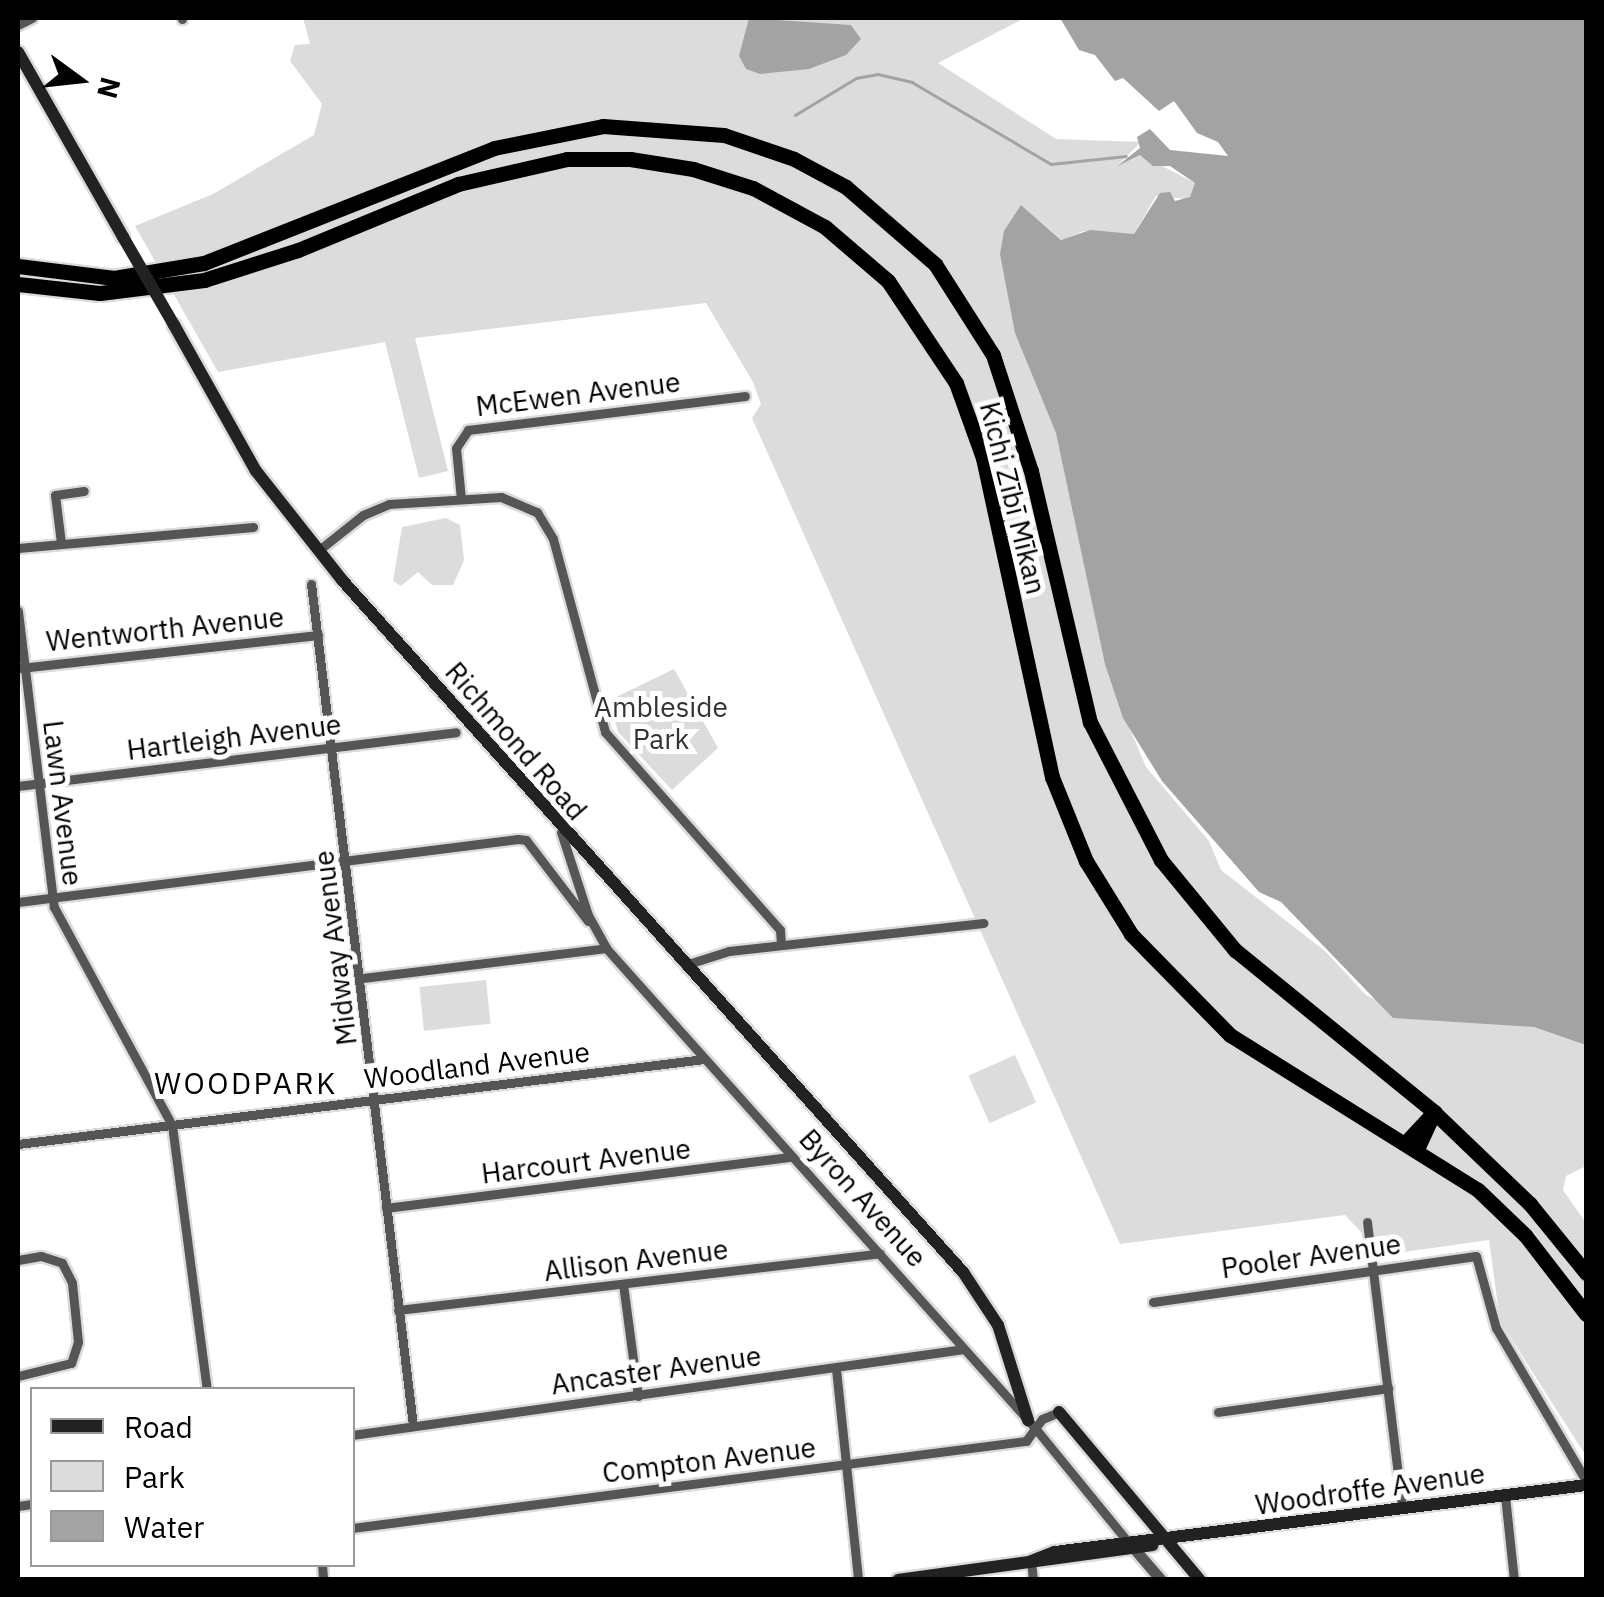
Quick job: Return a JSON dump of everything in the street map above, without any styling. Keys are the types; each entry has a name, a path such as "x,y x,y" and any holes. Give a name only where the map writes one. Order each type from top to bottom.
{"highway":[{"name":"Kichi Zībī Mīkan","path":"18,266 114,278 204,263 463,159 590,127 708,132 780,153 836,180 927,255 993,354 1027,456 1090,722 1161,860 1262,976 1434,1112 1530,1204 1586,1273"},
{"name":"Kichi Zībī Mīkan","path":"18,284 100,293 204,280 298,250 458,184 567,160 630,159 693,168 801,212 888,281 956,383 983,458 1052,776 1086,861 1122,921 1160,970 1230,1035 1412,1145 1510,1220 1586,1314"},
{"path":"1412,1145 1434,1112"}],"main road":[{"name":"Richmond Road","path":"18,52 237,442 319,550 561,832 918,1219 988,1305 1032,1424"},
{"path":"1059,1412 1091,1443 1162,1542 1200,1580"},
{"name":"Woodroffe Avenue","path":"898,1580 1586,1483"}],"street":[{"path":"18,25 32,18"},
{"name":"McEwen Avenue","path":"462,499 456,448 468,430 745,396"},
{"path":"60,543 55,495 84,491"},
{"path":"319,550 382,506 509,498 544,519 605,732 780,930 780,945"},
{"path":"18,548 254,526"},
{"name":"Midway Avenue","path":"312,584 413,1426"},
{"name":"Lawn Avenue","path":"18,611 20,668 52,898 172,1126 206,1387"},
{"name":"Wentworth Avenue","path":"20,668 318,635"},
{"name":"Hartleigh Avenue","path":"18,786 456,732"},
{"name":"Byron Avenue","path":"561,832 593,927 606,948 1032,1424 1161,1580"},
{"path":"18,902 526,840 593,927"},
{"path":"684,966 702,955 983,923"},
{"path":"362,978 606,948"},
{"name":"Woodland Avenue","path":"18,1144 704,1059"},
{"name":"Harcourt Avenue","path":"386,1208 791,1157"},
{"path":"1367,1222 1402,1510"},
{"name":"Allison Avenue","path":"398,1310 880,1253"},
{"path":"18,1260 41,1256 62,1263 72,1282 78,1342 71,1363 18,1376"},
{"name":"Pooler Avenue","path":"1153,1302 1476,1256 1496,1328 1586,1483"},
{"path":"623,1284 638,1396"},
{"name":"Ancaster Avenue","path":"355,1435 964,1349"},
{"path":"836,1369 858,1580"},
{"path":"1218,1412 1388,1388"},
{"name":"Compton Avenue","path":"355,1528 1026,1442 1032,1424 1059,1412"},
{"path":"1505,1496 1514,1580"},
{"path":"1032,1561 1034,1580"}],"green space":[{"path":"303,18 1025,18 938,63 1056,139 1141,142 1116,167 1141,155 1195,183 1198,190 1187,199 1156,196 1134,234 1084,231 1062,240 1021,205 1052,414 1119,703 1146,767 1209,841 1221,870 1325,951 1366,995 1416,1019 1510,1020 1586,1036 1586,1166 1566,1176 1563,1190 1586,1223 1586,1456 1500,1321 1489,1240 1382,1255 1345,1215 1120,1244 752,418 761,404 753,382 706,303 415,338 448,471 419,478 385,342 218,372 135,226 213,194 314,135 322,104 290,61 295,45 310,44"},
{"path":"446,518 460,525 464,560 453,585 432,585 418,572 401,586 393,581 402,527"},
{"name":"Ambleside Park","path":"674,669 718,748 672,790 618,732 610,700"},
{"path":"486,980 491,1024 424,1031 419,987"},
{"path":"1015,1055 1036,1103 990,1123 968,1076"}],"water":[{"path":"749,18 851,25 861,39 846,55 809,69 760,74 746,69 739,56"},
{"path":"1060,18 1586,18 1586,1045 1534,1027 1393,1018 1281,902 1259,892 1162,781 1123,718 1105,664 1056,433 1015,333 1000,254 1004,231 1021,205 1061,240 1090,230 1134,234 1160,193 1170,192 1175,201 1190,197 1195,183 1170,166 1153,166 1140,155 1116,167 1140,148 1137,137 1150,129 1170,150 1228,156 1218,142 1197,133 1174,101 1159,111 1123,78 1115,81 1095,55 1079,50"}],"waterway":[{"path":"795,115 856,78 878,74 912,82 1051,164 1126,156"}],"district":[{"name":"WOODPARK","path":"246,1083"}]}
